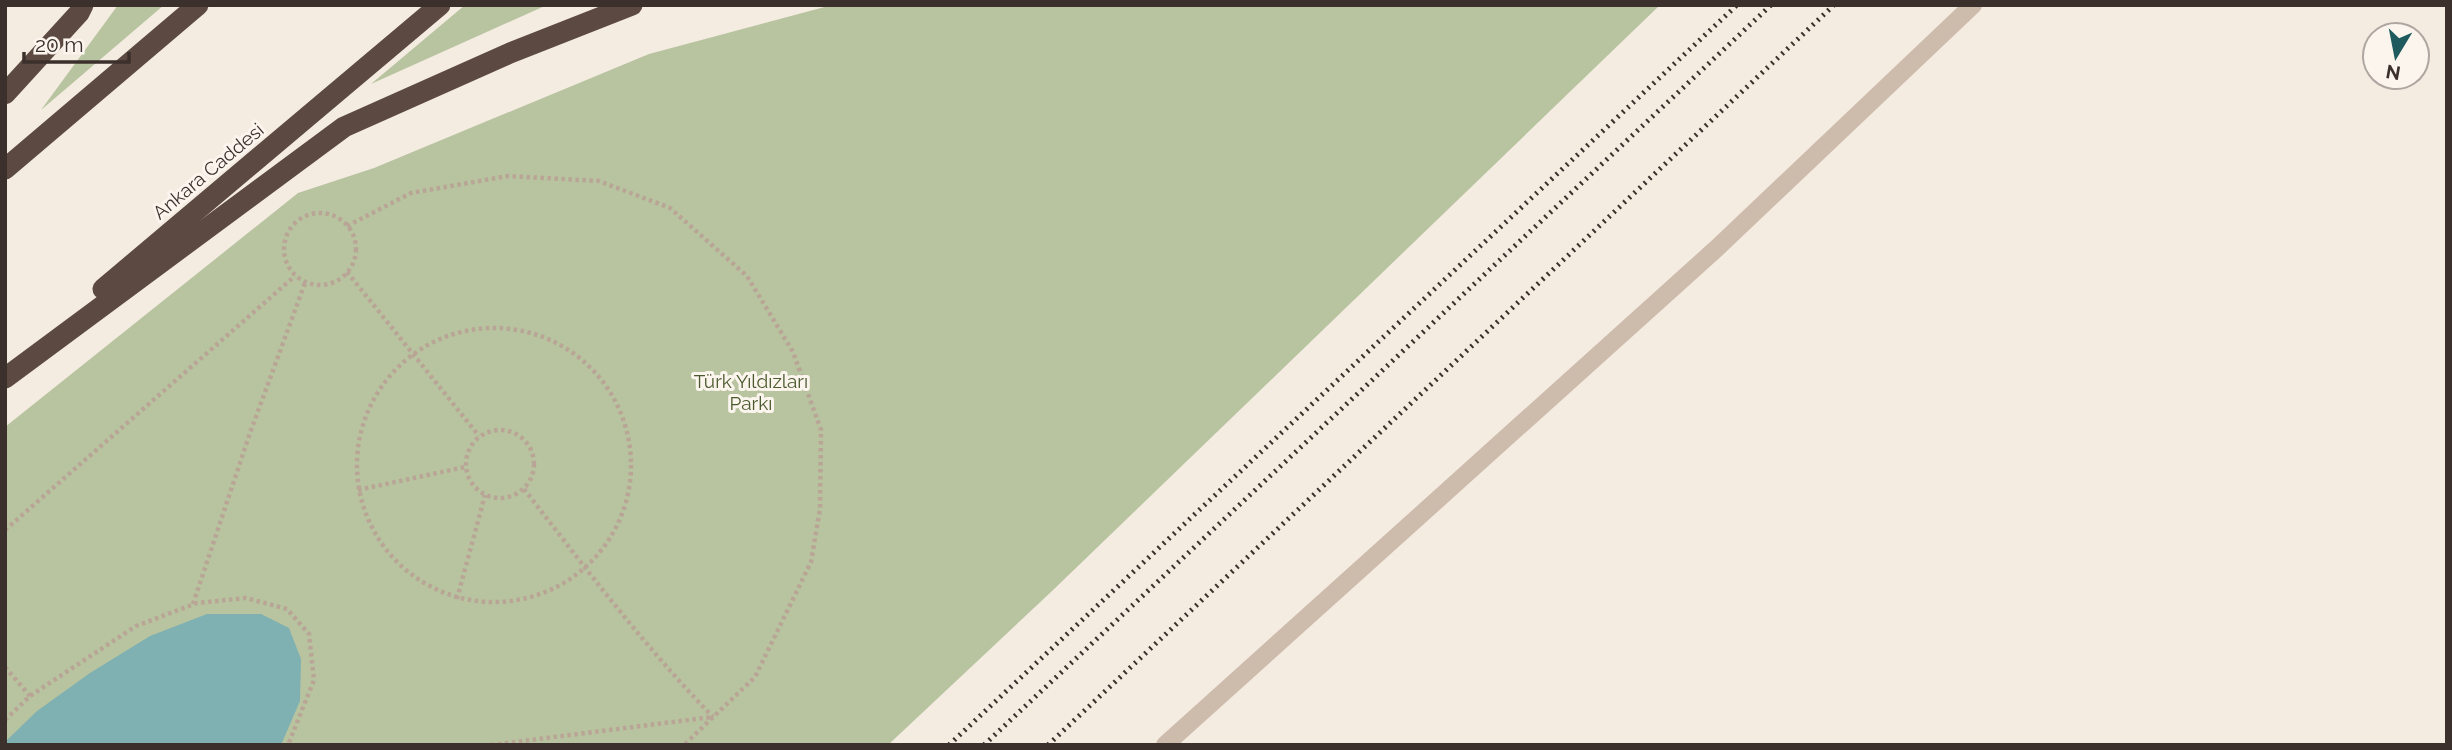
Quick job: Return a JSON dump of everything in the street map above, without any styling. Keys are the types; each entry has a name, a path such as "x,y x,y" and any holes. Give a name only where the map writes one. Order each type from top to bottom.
{"highway":[{"path":"5,94 79,13 83,5"},
{"path":"5,169 198,5"},
{"name":"Ankara Caddesi","path":"5,372 440,5"},
{"path":"5,378 344,127 510,53 632,5"}],"street":[{"path":"1165,745 1717,248 1973,5"}],"path":[{"path":"347,226 411,193 508,176 599,181 670,208 747,276 793,352 821,430 820,509 811,562 755,677 684,745"},
{"path":"326,214 338,218 347,226 356,244 353,264 347,272 328,284 305,283 295,276 284,256 287,234 293,225 302,217 326,214"},
{"path":"347,272 479,436"},
{"path":"5,530 295,276"},
{"path":"192,605 250,433 305,283"},
{"path":"512,328 553,341 589,365 616,399 630,440 631,484 619,525 591,564 551,591 505,603 457,599 413,578 379,543 359,500 358,489 355,452 368,406 393,370 427,344 468,329 512,328"},
{"path":"489,431 512,432 529,446 534,457 534,469 524,489 506,498 486,495 472,484 465,467 466,456 479,436 489,431"},
{"path":"358,489 465,467"},
{"path":"524,489 586,568 688,691 713,717"},
{"path":"457,599 486,495"},
{"path":"5,720 30,696 136,626 192,605 246,598 287,608 309,634 314,680 288,745"},
{"path":"5,667 30,696"},
{"path":"491,745 713,717"}],"green space":[{"path":"118,5 164,5 41,110"},
{"path":"465,5 547,5 371,84"},
{"name":"Türk Yıldızları Parkı","path":"832,5 1660,5 1051,592 888,745 5,745 5,427 298,193 374,168 649,54"}],"water":[{"path":"207,614 261,614 289,628 301,659 300,701 281,745 5,745 37,711 90,673 150,636"}],"railway":[{"path":"949,745 1737,5"},
{"path":"984,745 1771,5"},
{"path":"1048,745 1834,5"}]}
